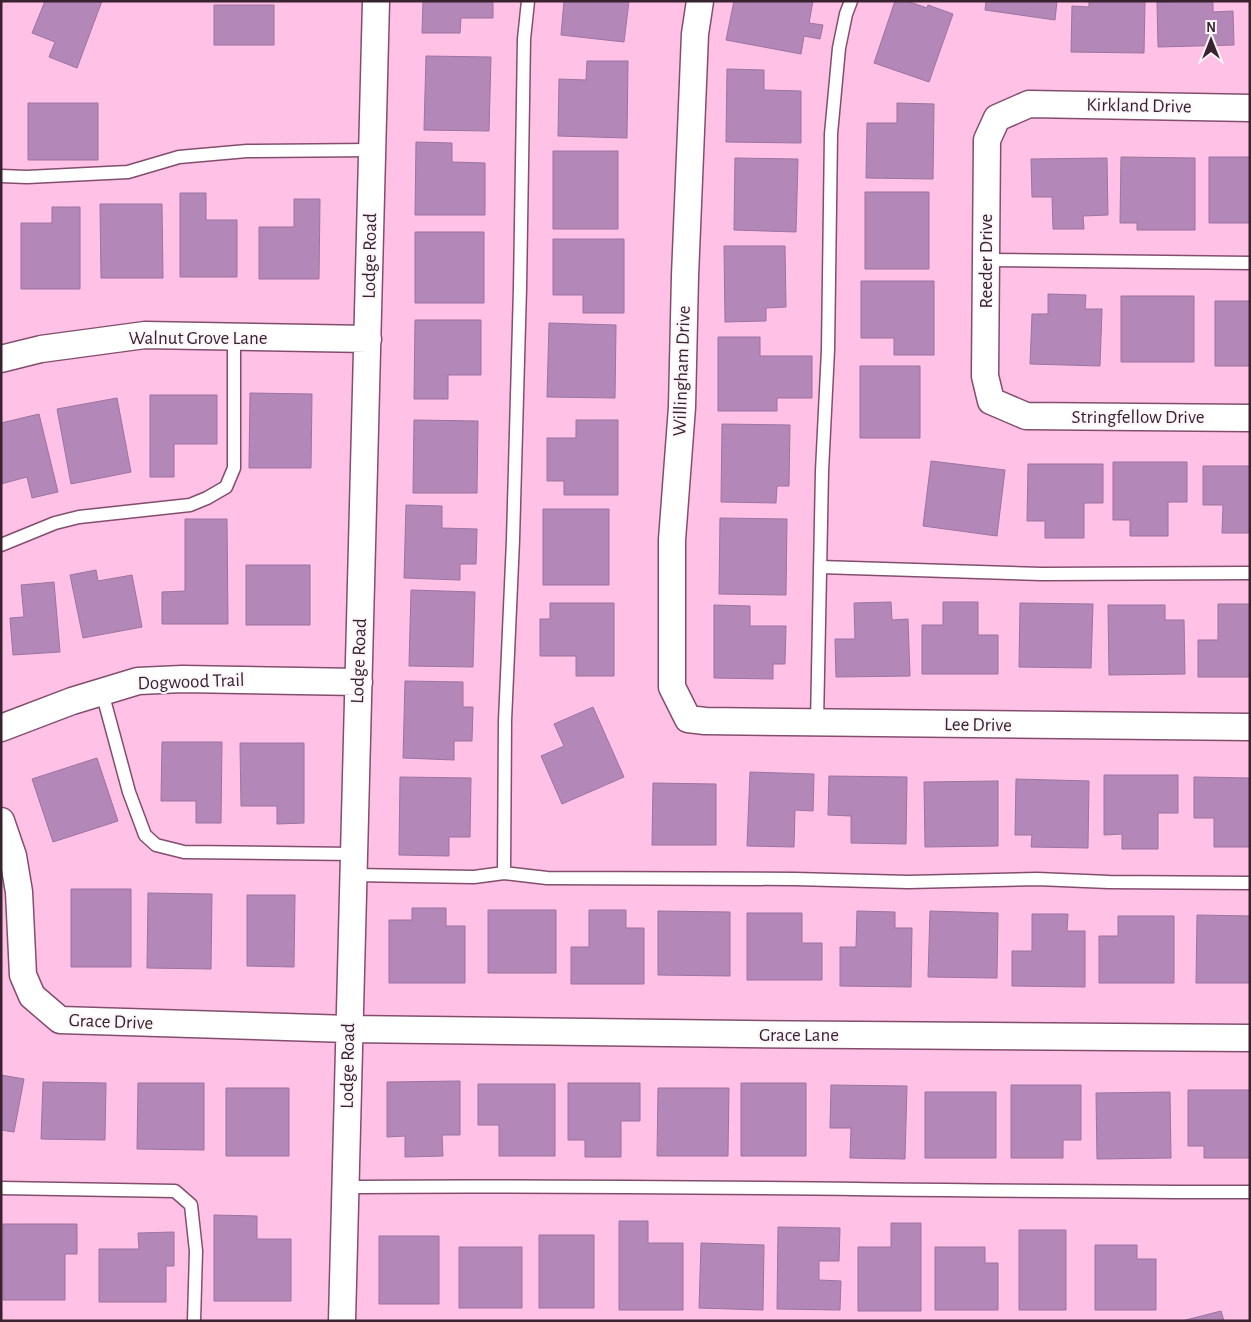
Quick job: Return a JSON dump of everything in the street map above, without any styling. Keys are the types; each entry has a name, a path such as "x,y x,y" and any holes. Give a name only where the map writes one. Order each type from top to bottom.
{"street":[{"name":"Lodge Road","path":"342,1321 376,1"},
{"name":"Willingham Drive","path":"700,1 695,34 685,276 682,407 672,540 672,687 688,719 705,721"},
{"name":"Kirkland Drive","path":"1029,104 1250,108"},
{"name":"Reeder Drive","path":"1026,416 991,401 985,376 987,140 997,118 1029,104"},
{"name":"Walnut Grove Lane","path":"1,359 41,349 145,335 368,339"},
{"name":"Stringfellow Drive","path":"1026,416 1250,418"},
{"name":"Dogwood Trail","path":"1,728 72,701 138,681 182,679 358,682"},
{"name":"Lee Drive","path":"705,721 1250,727"},
{"name":"Grace Drive","path":"1,821 13,856 19,892 23,975 32,996 60,1020 349,1030"},
{"name":"Grace Lane","path":"349,1030 1250,1038"}],"lane":[{"path":"504,873 505,721 513,540 524,39 528,1"},
{"path":"817,723 822,471 828,350 831,134 839,48 846,14 851,1"},
{"path":"1,176 26,177 128,172 179,157 247,151 372,150"},
{"path":"986,260 1250,263"},
{"path":"1,545 55,523 79,517 190,505 207,498 226,486 234,468 234,337"},
{"path":"820,567 1042,574 1250,573"},
{"path":"102,692 129,792 145,835 156,845 184,852 353,864 474,877 504,873 547,878 785,879 908,882 1037,879 1108,882 1250,883"},
{"path":"345,1187 488,1186 1250,1192"},
{"path":"1,1188 175,1190 191,1204 196,1251 194,1321"}],"building":[{"path":"45,1 102,1 77,68 49,57 55,42 32,33"},
{"path":"423,1 493,1 493,18 461,18 460,33 422,33"},
{"path":"564,1 629,1 624,42 561,35"},
{"path":"734,1 813,1 809,23 823,25 820,39 804,36 801,54 726,40"},
{"path":"895,1 907,1 927,8 928,5 953,14 929,82 874,63"},
{"path":"986,1 1057,1 1055,20 985,10"},
{"path":"1089,1 1145,1 1144,53 1071,52 1072,6 1089,7"},
{"path":"1213,1 1213,12 1233,11 1234,45 1158,47 1157,2"},
{"path":"214,5 274,5 274,45 214,45"},
{"path":"426,56 491,57 489,131 424,130"},
{"path":"587,61 628,61 627,138 558,136 559,79 586,80"},
{"path":"727,69 764,70 764,90 801,91 801,143 726,142"},
{"path":"28,103 98,103 98,160 28,160"},
{"path":"897,103 934,104 933,179 866,178 867,123 897,123"},
{"path":"416,142 452,143 452,162 485,163 485,215 415,215"},
{"path":"553,151 618,151 618,229 553,229"},
{"path":"1121,157 1195,158 1195,230 1137,230 1137,223 1120,223"},
{"path":"1209,157 1250,157 1250,223 1209,223"},
{"path":"735,158 798,159 796,232 734,230"},
{"path":"1107,158 1108,215 1083,216 1084,229 1053,229 1052,197 1032,197 1031,159"},
{"path":"865,192 929,192 929,269 865,269"},
{"path":"180,193 206,193 206,220 237,220 237,277 180,277"},
{"path":"294,199 320,199 319,279 259,279 259,227 294,227"},
{"path":"100,204 162,204 163,278 101,278"},
{"path":"52,207 80,207 80,289 21,289 21,223 52,223"},
{"path":"415,232 484,232 484,303 415,303"},
{"path":"553,239 624,239 624,313 583,313 583,295 553,295"},
{"path":"724,246 785,246 786,307 766,308 766,321 725,322"},
{"path":"861,281 934,281 934,355 894,355 894,338 861,338"},
{"path":"1048,294 1086,295 1085,309 1102,309 1100,366 1030,364 1032,314 1048,314"},
{"path":"1121,296 1194,296 1194,362 1121,362"},
{"path":"1215,301 1250,301 1250,366 1215,366"},
{"path":"415,320 481,320 481,375 448,375 448,399 414,399"},
{"path":"549,323 616,325 615,398 547,397"},
{"path":"718,337 760,337 760,356 812,356 812,398 777,398 777,411 718,411"},
{"path":"860,366 920,366 920,438 860,438"},
{"path":"250,393 312,394 311,468 249,468"},
{"path":"150,395 217,395 217,444 174,444 174,477 150,477"},
{"path":"117,398 131,472 71,484 57,409"},
{"path":"39,414 58,492 32,498 27,477 1,484 1,423"},
{"path":"414,420 478,421 477,493 413,493"},
{"path":"576,420 618,420 618,495 564,495 564,481 547,481 547,438 576,438"},
{"path":"722,424 790,425 789,486 777,486 776,503 721,502"},
{"path":"931,461 1005,470 997,536 923,526"},
{"path":"1113,462 1187,462 1187,502 1168,502 1168,536 1130,536 1130,520 1113,520"},
{"path":"1028,464 1103,464 1103,503 1084,503 1084,538 1045,538 1045,521 1027,521"},
{"path":"1203,466 1250,466 1250,533 1222,533 1223,505 1203,505"},
{"path":"406,505 442,506 442,528 477,529 476,564 460,564 460,580 404,578"},
{"path":"543,509 609,509 609,585 543,585"},
{"path":"720,518 787,519 786,595 719,594"},
{"path":"185,519 227,519 228,624 162,624 162,592 185,591"},
{"path":"246,565 310,565 310,625 246,625"},
{"path":"96,570 98,581 132,575 142,627 83,638 70,575"},
{"path":"54,582 60,652 13,655 10,618 24,617 21,585"},
{"path":"411,590 475,592 473,667 409,666"},
{"path":"891,602 892,620 908,619 910,676 836,677 835,639 855,639 854,603"},
{"path":"943,602 978,602 978,635 998,635 998,674 922,674 922,625 943,625"},
{"path":"550,603 614,603 614,676 576,676 576,656 540,656 540,619 550,619"},
{"path":"1020,603 1093,604 1091,668 1019,667"},
{"path":"1218,604 1250,604 1250,677 1198,677 1198,640 1218,640"},
{"path":"714,605 750,606 750,626 786,626 785,664 773,664 773,679 714,678"},
{"path":"1108,605 1165,605 1165,620 1184,620 1185,674 1109,675"},
{"path":"405,681 463,682 463,707 473,707 472,741 454,741 454,760 403,758"},
{"path":"593,707 624,777 562,804 541,756 564,746 554,724"},
{"path":"162,742 222,742 221,823 196,823 196,801 161,801"},
{"path":"240,743 304,743 304,823 277,824 277,806 241,806"},
{"path":"97,758 118,821 53,842 32,779"},
{"path":"750,772 814,774 813,811 795,810 794,847 747,846"},
{"path":"1104,775 1178,775 1178,813 1158,813 1158,849 1122,849 1122,834 1104,835"},
{"path":"829,776 907,777 906,844 851,843 851,816 828,815"},
{"path":"400,777 471,778 470,837 449,837 449,856 399,855"},
{"path":"1194,777 1250,778 1250,847 1214,847 1214,818 1194,818"},
{"path":"1016,779 1089,781 1088,848 1031,847 1032,835 1015,835"},
{"path":"998,781 998,846 925,847 924,782"},
{"path":"653,783 716,784 716,845 652,845"},
{"path":"71,889 131,889 131,967 71,967"},
{"path":"148,893 212,894 211,969 147,968"},
{"path":"247,895 295,895 294,967 247,966"},
{"path":"412,908 446,908 446,926 465,926 465,983 389,983 389,920 412,920"},
{"path":"488,910 556,910 556,973 488,973"},
{"path":"589,910 626,910 626,928 644,928 644,984 571,984 571,947 589,947"},
{"path":"658,911 730,912 730,976 658,975"},
{"path":"857,911 895,912 895,928 912,928 911,987 840,986 840,947 856,947"},
{"path":"930,911 998,913 997,978 928,977"},
{"path":"747,913 802,913 802,943 822,943 822,980 747,980"},
{"path":"1032,914 1068,914 1067,931 1085,931 1085,987 1012,986 1012,951 1032,951"},
{"path":"1197,915 1250,916 1250,983 1196,983"},
{"path":"1118,916 1174,916 1174,983 1099,983 1099,936 1118,936"},
{"path":"1,1075 24,1079 14,1132 1,1130"},
{"path":"460,1081 460,1135 442,1135 443,1156 405,1157 405,1136 387,1137 387,1082"},
{"path":"43,1082 106,1083 105,1140 41,1139"},
{"path":"138,1083 204,1083 204,1150 137,1149"},
{"path":"568,1083 640,1083 640,1121 621,1121 621,1157 585,1157 585,1140 568,1140"},
{"path":"741,1083 806,1083 806,1156 741,1156"},
{"path":"478,1084 555,1084 555,1156 499,1156 499,1125 478,1125"},
{"path":"831,1085 907,1086 905,1159 850,1158 851,1128 830,1128"},
{"path":"1011,1085 1081,1085 1081,1140 1063,1140 1063,1158 1011,1158"},
{"path":"226,1088 289,1088 289,1156 226,1156"},
{"path":"658,1088 729,1088 728,1156 657,1156"},
{"path":"1188,1090 1250,1090 1250,1158 1204,1158 1204,1146 1188,1146"},
{"path":"925,1092 996,1092 996,1158 925,1158"},
{"path":"1170,1092 1171,1158 1097,1159 1096,1093"},
{"path":"214,1215 257,1216 257,1239 291,1239 291,1301 214,1301"},
{"path":"619,1221 648,1221 648,1243 683,1243 683,1310 619,1310"},
{"path":"891,1223 921,1223 921,1311 858,1311 858,1247 891,1247"},
{"path":"3,1224 77,1224 77,1254 65,1254 65,1300 3,1300"},
{"path":"778,1227 840,1228 839,1261 819,1261 819,1280 841,1281 840,1310 777,1309"},
{"path":"1019,1230 1066,1230 1066,1310 1019,1310"},
{"path":"174,1232 174,1266 166,1266 166,1302 99,1302 99,1249 139,1249 138,1233"},
{"path":"539,1235 594,1235 594,1308 539,1308"},
{"path":"379,1236 439,1236 439,1304 379,1304"},
{"path":"701,1243 764,1245 763,1310 699,1308"},
{"path":"1095,1245 1137,1245 1137,1259 1156,1259 1156,1310 1095,1310"},
{"path":"459,1247 522,1247 522,1308 459,1308"},
{"path":"935,1247 985,1247 985,1263 998,1263 998,1310 935,1310"},
{"path":"1221,1311 1224,1321 1182,1321"}]}
